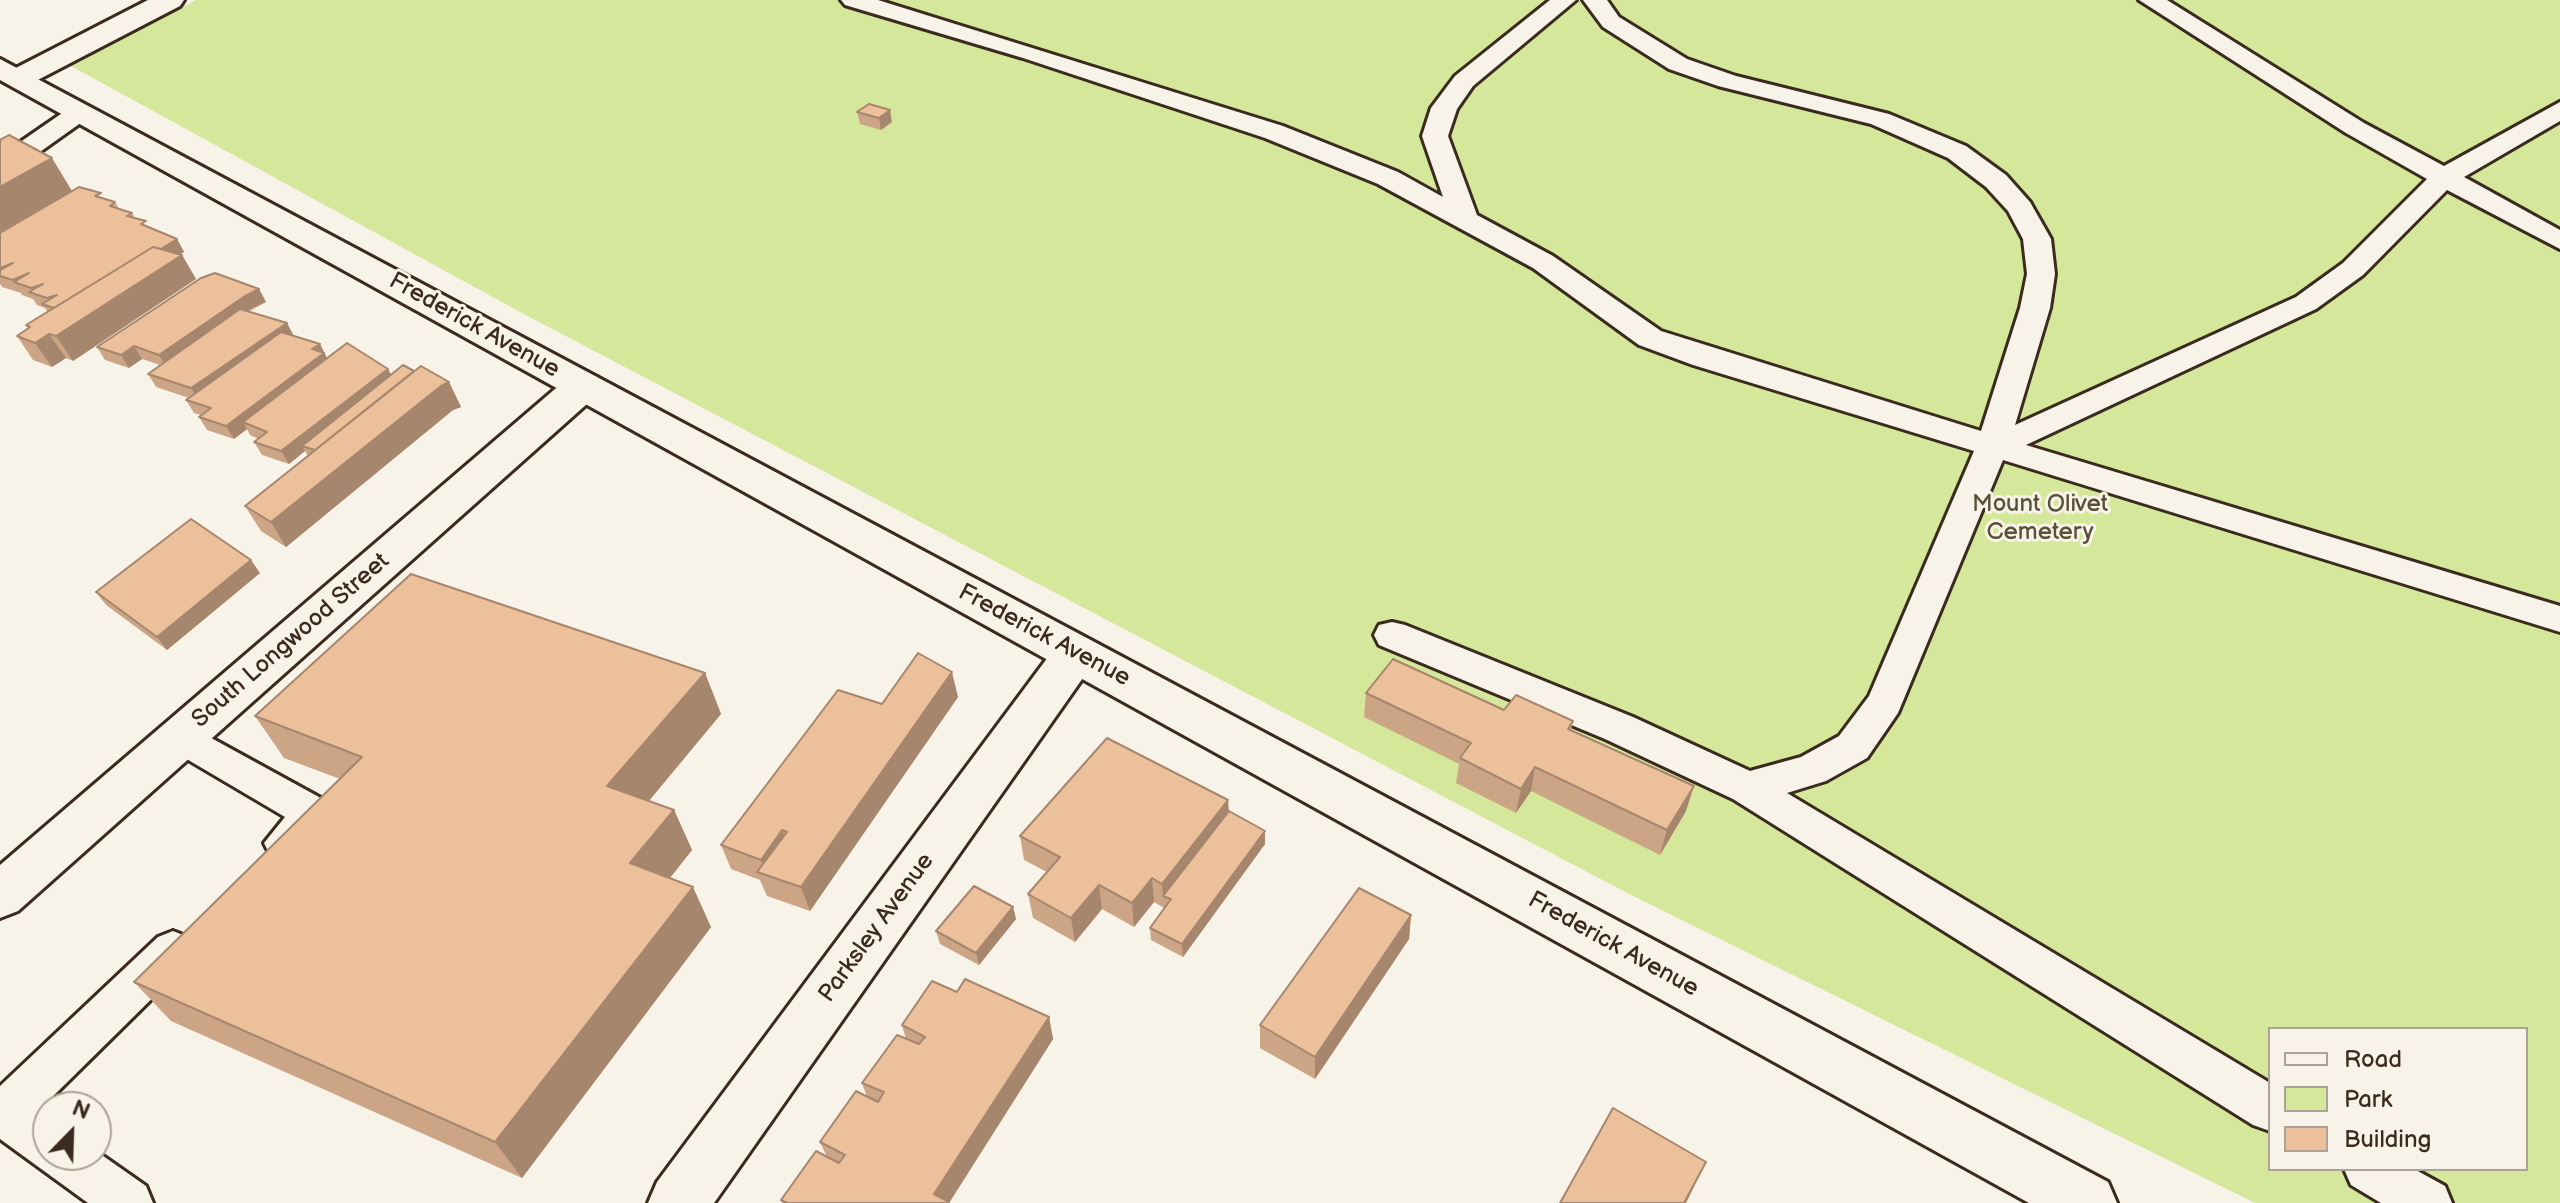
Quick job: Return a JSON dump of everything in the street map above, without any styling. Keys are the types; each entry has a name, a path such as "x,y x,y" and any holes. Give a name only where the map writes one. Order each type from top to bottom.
{"main road":[{"path":"8,75 170,0"},
{"name":"Frederick Avenue","path":"8,75 2087,1203"},
{"name":"South Longwood Street","path":"0,896 583,386"},
{"name":"Parksley Avenue","path":"678,1203 1076,653"}],"lane":[{"path":"853,0 1032,53 1274,132 1388,178 1463,215 1543,262 1650,338 1704,358 2560,619"},
{"path":"1463,215 1435,136 1444,108 1464,81 1564,0"},
{"path":"1595,0 1611,22 1678,64 1727,81 1880,119 1920,133 1967,159 1996,181 2020,208 2037,239 2041,274 2035,308 1992,448 1877,714 1853,747 1812,770 1747,788"},
{"path":"2151,0 2355,128 2560,241"},
{"path":"1992,448 2306,303 2353,269 2444,177 2560,110"},
{"path":"0,168 80,112"},
{"path":"1392,635 1619,728 1747,788 2268,1108"},
{"path":"182,737 314,814 259,868"},
{"path":"32,1135 3,1114 203,921"},
{"path":"84,1171 129,1203"},
{"path":"2372,1171 2428,1203"}],"green space":[{"name":"Mount Olivet Cemetery","path":"196,0 2560,0 2560,1203 2255,1203 1635,897 520,312 71,66"}],"building":[{"path":"869,104 890,110 879,118 857,112"},
{"path":"9,135 52,158 0,187 0,140"},
{"path":"79,187 101,193 95,196 115,202 110,206 132,213 127,216 146,221 141,224 177,239 161,249 153,247 54,308 42,304 57,295 47,298 29,292 43,284 31,288 14,282 29,273 13,280 0,276 0,270 13,263 0,268 0,233"},
{"path":"153,247 182,255 56,336 49,334 35,343 17,336 30,327 26,325"},
{"path":"215,273 259,289 159,355 134,346 121,355 97,347 201,278"},
{"path":"240,309 287,323 191,388 148,374"},
{"path":"281,332 320,344 312,349 324,353 226,426 199,417 211,408 186,400"},
{"path":"347,343 388,369 281,451 254,442 267,432 243,422"},
{"path":"403,365 414,371 315,450 302,446"},
{"path":"421,366 449,382 271,522 245,506"},
{"path":"191,519 251,560 157,637 96,592"},
{"path":"411,574 705,673 607,786 674,810 630,863 693,887 495,1142 134,982 362,757 255,716"},
{"path":"918,653 952,672 801,887 757,872 787,832 782,830 761,860 721,845 838,690 882,704"},
{"path":"1393,659 1504,710 1516,695 1573,721 1568,729 1694,786 1667,830 1535,767 1521,789 1460,758 1471,743 1366,693"},
{"path":"1107,738 1228,800 1162,884 1152,878 1132,903 1099,885 1071,918 1028,894 1060,857 1020,836"},
{"path":"1229,811 1265,831 1182,944 1150,928 1171,899 1163,896"},
{"path":"974,886 1013,907 976,953 936,931"},
{"path":"1359,888 1411,915 1315,1057 1260,1025"},
{"path":"965,979 1049,1017 934,1194 949,1202 787,1203 781,1200 816,1151 839,1163 845,1155 820,1142 856,1091 878,1102 884,1092 862,1083 897,1035 919,1044 925,1037 902,1025 932,981 957,992"},
{"path":"1613,1108 1706,1162 1684,1203 1560,1203"}]}
